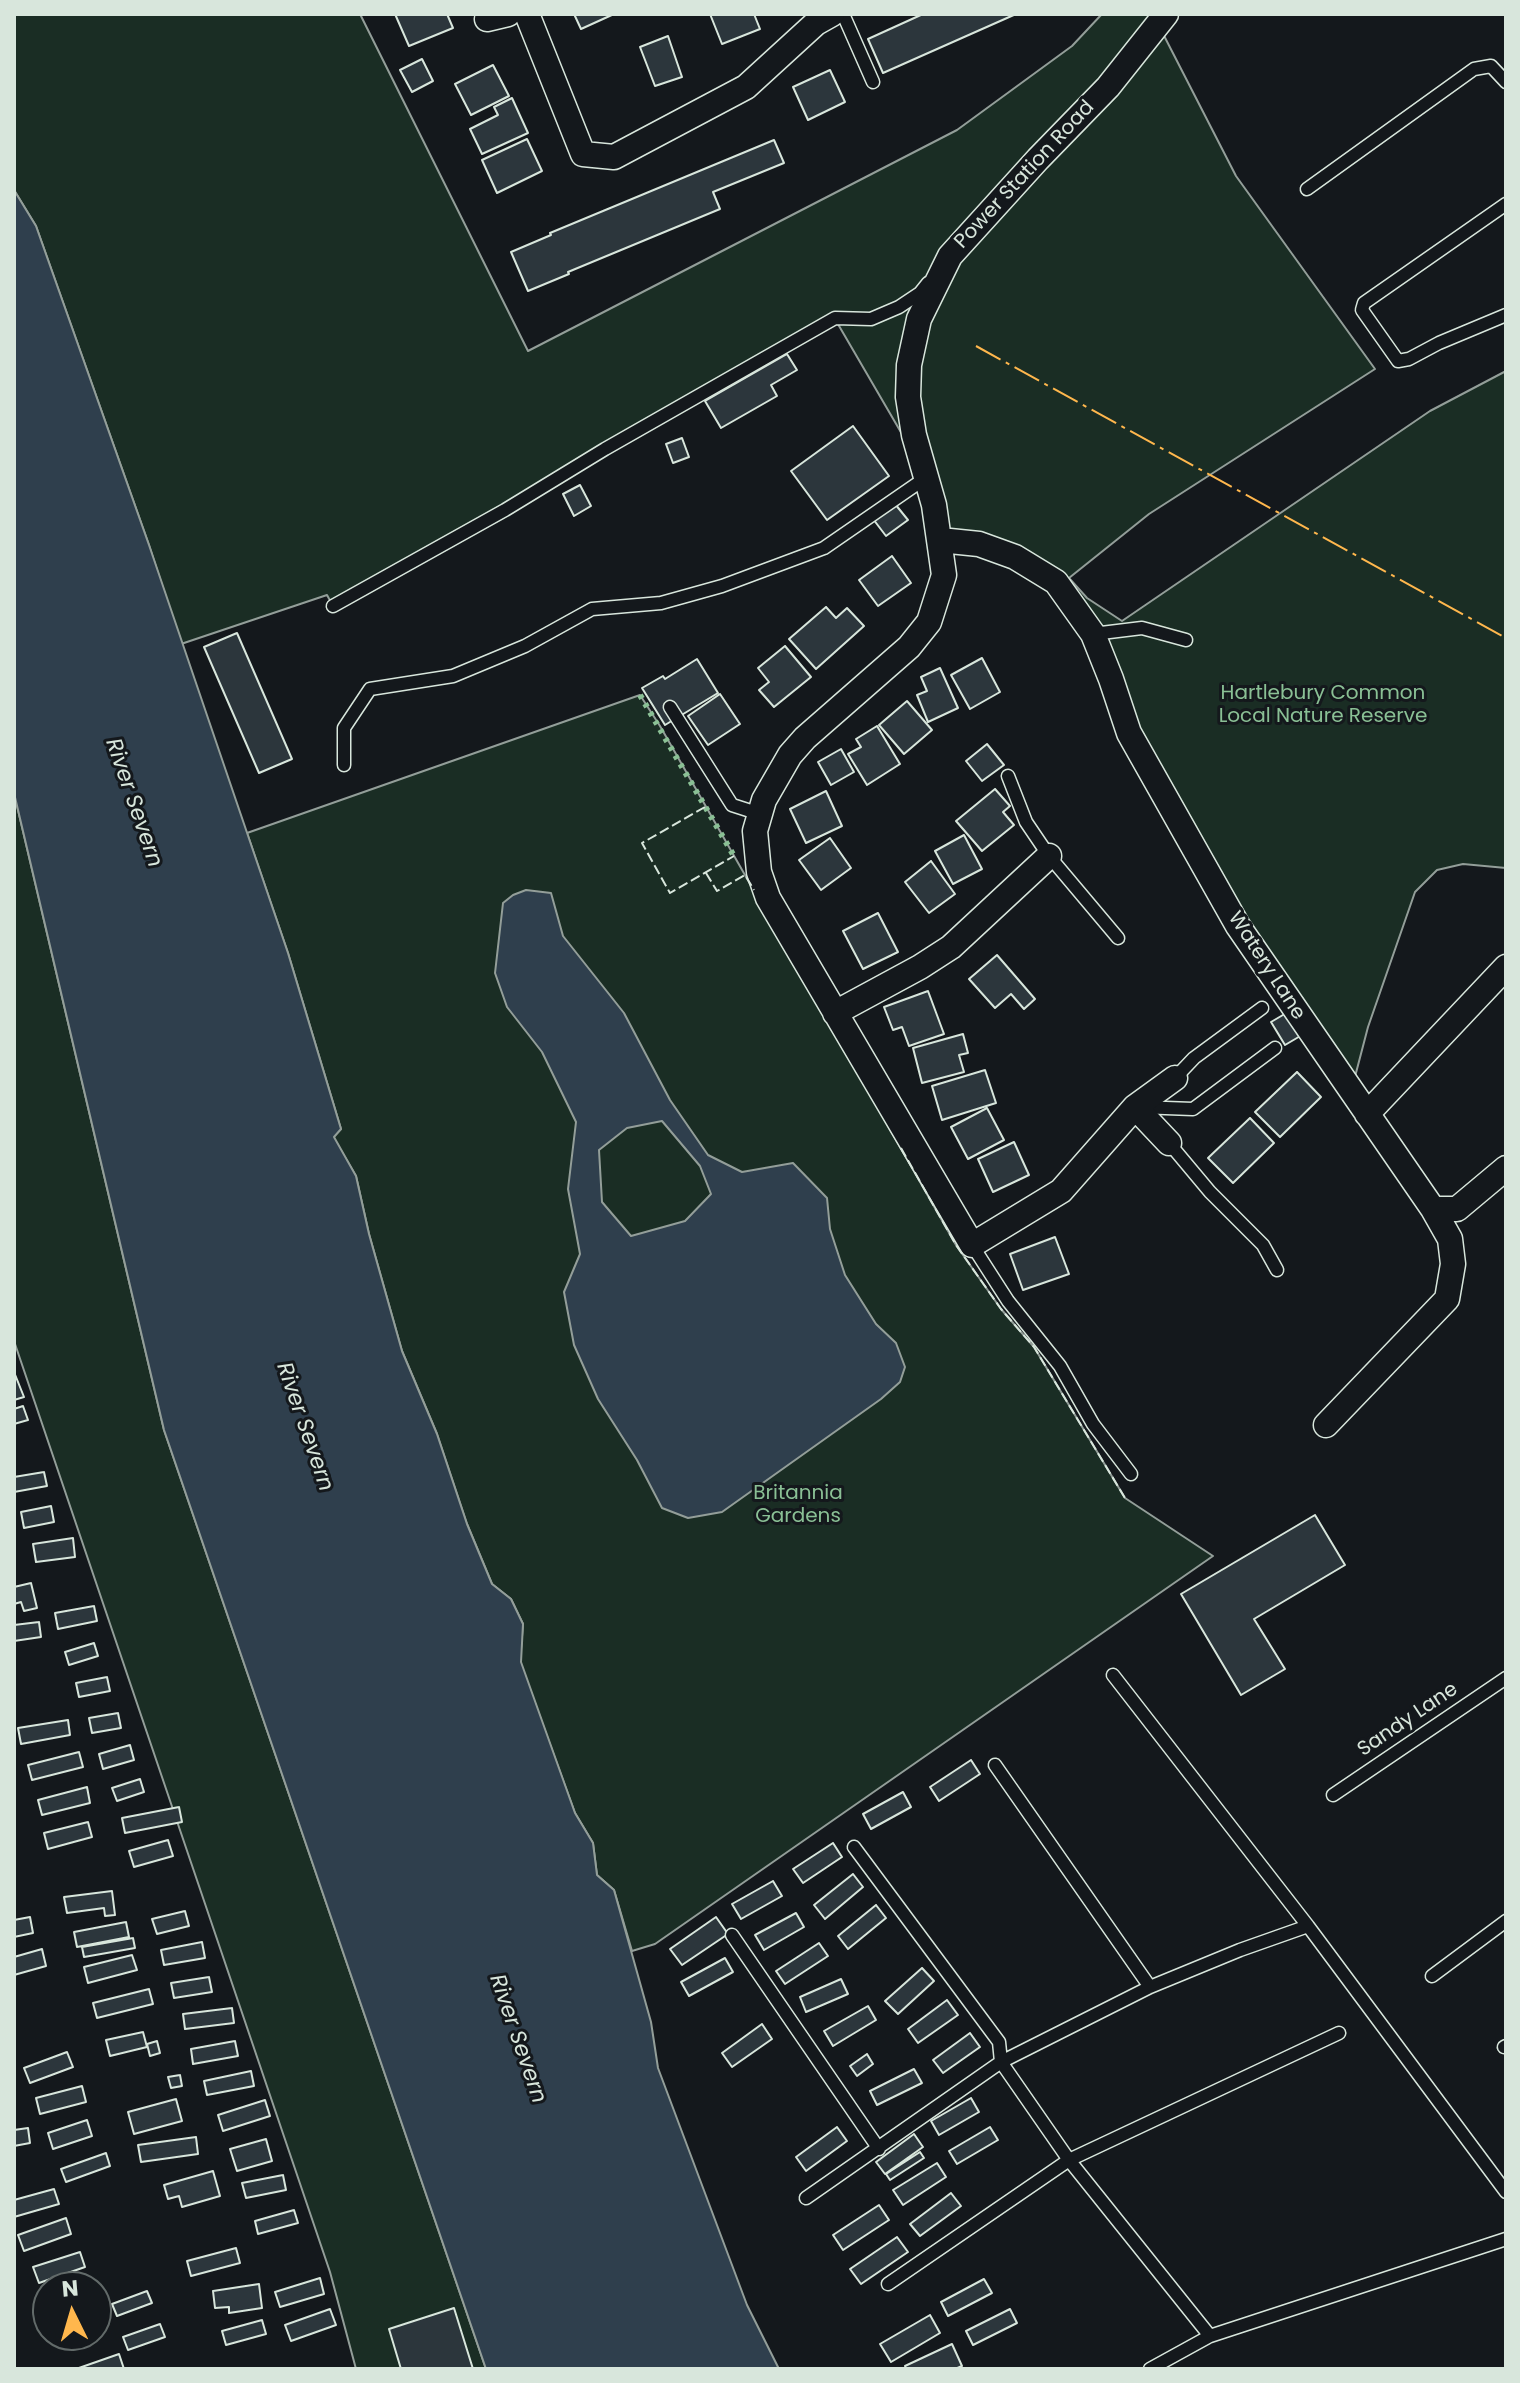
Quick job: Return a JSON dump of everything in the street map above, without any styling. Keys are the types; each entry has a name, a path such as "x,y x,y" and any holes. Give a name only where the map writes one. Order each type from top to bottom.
{"street":[{"path":"527,14 583,154 614,157 746,87 819,17"},
{"name":"Power Station Road","path":"940,540 927,477 914,435 908,397 909,365 919,319 950,256 1108,87 1166,14"},
{"path":"940,540 944,575 929,622 909,647 805,738 790,755 764,800 755,831 759,872 768,898 972,1245 1061,1191 1135,1107 1175,1078"},
{"name":"Watery Lane","path":"940,540 979,544 1015,557 1056,582 1093,634 1129,733 1238,926 1433,1209 1450,1239 1453,1264 1447,1299 1326,1425"},
{"path":"835,1013 951,947 1049,856"},
{"path":"1367,1114 1506,967"},
{"path":"1135,1107 1169,1143"},
{"path":"1433,1209 1457,1209 1506,1168"}],"lane":[{"path":"843,14 873,82"},
{"path":"1307,189 1474,69 1491,66 1506,82"},
{"path":"1506,204 1364,303 1362,310 1398,361 1409,359 1506,315"},
{"path":"333,606 835,318 871,319 899,307 920,293 950,256"},
{"path":"344,765 344,728 370,689 453,676 525,646 592,609 661,603 722,586 824,548 927,477"},
{"path":"1093,634 1142,628 1186,640"},
{"path":"670,707 732,805 760,814"},
{"path":"1008,776 1026,822 1049,856 1118,938"},
{"path":"1175,1078 1194,1058 1262,1008"},
{"path":"1135,1107 1193,1109 1275,1048"},
{"path":"1169,1143 1210,1192 1263,1245 1277,1270"},
{"path":"972,1245 1008,1301 1060,1366 1093,1424 1131,1474"},
{"path":"1113,1675 1308,1926 1506,2192"},
{"name":"Sandy Lane","path":"1333,1795 1506,1678"},
{"path":"995,1765 1150,1987"},
{"path":"854,1847 999,2042 1001,2062 1069,2160 1210,2336"},
{"path":"1432,1976 1506,1921"},
{"path":"806,2198 1001,2062 1150,1987 1308,1926"},
{"path":"732,1935 879,2149"},
{"path":"888,2284 1069,2160 1339,2033"},
{"path":"1150,2369 1210,2336 1506,2239"}],"green space":[{"name":"Hartlebury Common Local Nature Reserve","path":"14,14 360,14 528,351 957,130 1072,46 1102,14 1166,14 1158,24 1236,176 1375,369 1149,514 1069,578 1087,598 1122,621 1430,411 1506,371 1506,868 1463,864 1437,870 1415,892 1368,1027 1351,1092 1253,949 1056,582 940,540 927,477 835,319 333,606 327,595 181,644 36,226 14,190"},
{"name":"Britannia Gardens","path":"640,695 956,1245 1001,1309 1034,1347 1125,1498 1213,1556 655,1944 632,1951 614,1890 597,1875 593,1843 575,1813 520,1662 523,1624 511,1599 492,1584 467,1524 437,1434 402,1351 356,1176 333,1137 341,1129 288,953 247,833"},
{"path":"14,793 164,1430 486,2369 356,2369 330,2272 14,1341"}],"water":[{"name":"River Severn","path":"14,190 36,226 288,953 341,1129 334,1137 356,1176 402,1351 437,1434 467,1524 492,1584 511,1599 523,1624 521,1662 575,1813 593,1843 597,1875 614,1890 651,2022 658,2068 747,2305 779,2369 486,2369 164,1430 14,793"},
{"path":"526,890 551,893 563,936 624,1013 670,1100 708,1155 742,1172 793,1163 827,1198 830,1229 845,1275 876,1324 896,1343 905,1367 900,1382 881,1399 722,1512 688,1518 662,1508 637,1460 598,1399 574,1345 564,1292 580,1254 568,1189 576,1122 542,1052 507,1007 495,973 503,903","holes":["662,1121 700,1166 711,1194 685,1221 631,1236 602,1202 599,1150 627,1128"]}],"building":[{"path":"395,14 447,14 453,28 409,46"},
{"path":"574,14 614,14 581,29"},
{"path":"710,14 754,14 760,29 722,44"},
{"path":"923,14 1016,14 883,73 868,39"},
{"path":"668,36 682,77 655,86 640,47"},
{"path":"422,59 433,81 412,92 400,70"},
{"path":"493,65 509,96 471,115 455,84"},
{"path":"830,70 845,102 808,120 793,87"},
{"path":"512,98 528,133 482,154 470,129 498,115 494,107"},
{"path":"527,139 542,171 497,193 482,160"},
{"path":"774,140 784,163 713,192 720,209 528,291 511,252"},
{"path":"787,354 797,370 771,385 777,396 721,428 705,401"},
{"path":"853,426 889,476 827,520 791,471"},
{"path":"682,438 689,457 673,463 666,444"},
{"path":"580,485 591,506 574,516 563,494"},
{"path":"891,499 908,520 886,536 870,515"},
{"path":"892,556 911,583 878,606 859,580"},
{"path":"826,607 836,618 847,608 864,626 816,669 789,639"},
{"path":"237,633 292,759 259,773 204,647"},
{"path":"785,646 811,677 774,707 759,690 769,682 758,668"},
{"path":"982,658 1000,692 970,709 951,675"},
{"path":"697,659 718,693 665,725 642,688 663,676 665,679"},
{"path":"940,668 958,708 928,722 917,695 927,691 921,677"},
{"path":"720,694 740,724 708,745 688,716"},
{"path":"907,701 932,730 904,754 879,725"},
{"path":"877,726 900,764 867,785 848,754 861,747 856,739"},
{"path":"987,744 1004,765 982,781 966,761"},
{"path":"841,749 854,772 831,785 818,762"},
{"path":"995,789 1010,806 1003,812 1014,825 982,851 956,821"},
{"path":"826,791 842,826 806,843 790,809"},
{"path":"964,835 982,869 953,884 935,851"},
{"path":"830,838 851,868 821,890 799,860"},
{"path":"931,861 955,894 929,913 905,882"},
{"path":"878,913 898,952 863,969 843,931"},
{"path":"997,955 1035,999 1024,1009 1011,994 995,1008 969,979"},
{"path":"928,991 944,1034 909,1046 902,1027 893,1030 884,1007"},
{"path":"1288,1012 1302,1035 1285,1045 1271,1022"},
{"path":"963,1034 968,1053 959,1055 964,1072 922,1083 913,1048"},
{"path":"985,1070 996,1103 942,1120 932,1086"},
{"path":"1297,1072 1321,1097 1280,1137 1255,1112"},
{"path":"987,1108 1004,1140 968,1159 951,1127"},
{"path":"1250,1118 1274,1143 1233,1183 1208,1158"},
{"path":"1014,1142 1029,1175 993,1192 978,1159"},
{"path":"1055,1237 1069,1274 1023,1290 1010,1254"},
{"path":"14,1372 24,1397 14,1400"},
{"path":"23,1406 28,1420 14,1424 14,1409"},
{"path":"44,1472 47,1486 14,1492 14,1477"},
{"path":"51,1506 54,1522 24,1528 21,1512"},
{"path":"1315,1515 1345,1565 1254,1619 1285,1669 1241,1695 1181,1594"},
{"path":"73,1538 75,1557 36,1562 33,1544"},
{"path":"31,1583 37,1608 24,1611 21,1602 14,1604 14,1587"},
{"path":"94,1606 97,1621 58,1629 55,1613"},
{"path":"39,1622 41,1637 14,1641 14,1625"},
{"path":"94,1643 98,1656 69,1665 65,1652"},
{"path":"107,1677 110,1691 79,1697 76,1683"},
{"path":"118,1713 121,1728 92,1733 89,1718"},
{"path":"68,1720 70,1735 21,1744 18,1728"},
{"path":"130,1745 134,1760 103,1769 99,1754"},
{"path":"79,1752 83,1767 32,1780 28,1765"},
{"path":"971,1760 980,1774 939,1801 930,1787"},
{"path":"140,1779 144,1792 117,1801 112,1788"},
{"path":"87,1787 90,1803 42,1815 38,1800"},
{"path":"903,1792 911,1807 871,1829 863,1814"},
{"path":"179,1807 182,1822 125,1833 122,1818"},
{"path":"88,1822 92,1837 48,1849 44,1833"},
{"path":"168,1840 173,1856 134,1867 129,1851"},
{"path":"833,1843 842,1857 803,1883 793,1869"},
{"path":"853,1874 863,1887 825,1919 814,1905"},
{"path":"773,1881 782,1896 741,1919 732,1904"},
{"path":"112,1891 115,1915 105,1916 104,1908 67,1913 64,1897"},
{"path":"876,1905 886,1918 848,1949 838,1936"},
{"path":"185,1911 189,1926 157,1934 152,1919"},
{"path":"796,1913 804,1927 764,1950 755,1935"},
{"path":"30,1917 33,1933 14,1937 14,1920"},
{"path":"716,1917 728,1934 682,1965 670,1949"},
{"path":"126,1922 129,1937 77,1947 74,1932"},
{"path":"133,1938 135,1948 84,1957 82,1947"},
{"path":"202,1942 205,1958 164,1965 161,1950"},
{"path":"819,1943 828,1956 785,1984 776,1971"},
{"path":"42,1949 46,1966 14,1975 14,1957"},
{"path":"132,1955 137,1970 88,1983 84,1967"},
{"path":"725,1958 733,1972 689,1996 681,1982"},
{"path":"922,1968 934,1981 898,2014 885,2001"},
{"path":"209,1977 212,1992 174,1998 171,1983"},
{"path":"841,1979 848,1994 806,2012 800,1997"},
{"path":"149,1989 153,2004 97,2018 93,2003"},
{"path":"947,2000 958,2015 918,2043 908,2029"},
{"path":"868,2006 876,2020 833,2046 824,2031"},
{"path":"232,2008 234,2023 185,2029 183,2014"},
{"path":"762,2024 772,2039 732,2067 722,2053"},
{"path":"143,2032 147,2047 110,2056 106,2040"},
{"path":"970,2033 980,2047 943,2073 933,2060"},
{"path":"157,2041 160,2053 150,2056 147,2044"},
{"path":"235,2041 238,2056 193,2064 191,2049"},
{"path":"67,2052 73,2067 30,2083 24,2068"},
{"path":"867,2054 873,2064 857,2076 850,2066"},
{"path":"914,2069 922,2083 877,2105 870,2091"},
{"path":"251,2071 254,2086 207,2095 204,2081"},
{"path":"180,2075 182,2086 171,2088 168,2077"},
{"path":"82,2086 86,2102 40,2114 36,2098"},
{"path":"971,2098 979,2112 939,2135 931,2121"},
{"path":"176,2099 182,2121 134,2134 128,2112"},
{"path":"265,2100 270,2116 223,2131 218,2115"},
{"path":"87,2120 92,2136 53,2149 48,2133"},
{"path":"837,2127 847,2141 806,2171 796,2157"},
{"path":"990,2127 998,2140 957,2164 949,2151"},
{"path":"28,2128 30,2143 14,2146 14,2130"},
{"path":"914,2134 923,2147 885,2174 876,2162"},
{"path":"196,2137 198,2154 141,2162 138,2145"},
{"path":"266,2139 272,2161 237,2171 230,2149"},
{"path":"920,2152 924,2158 890,2180 886,2174"},
{"path":"106,2153 110,2166 66,2182 61,2169"},
{"path":"937,2163 946,2177 903,2205 893,2190"},
{"path":"213,2171 220,2196 182,2207 179,2196 168,2199 164,2185"},
{"path":"283,2175 286,2190 246,2198 242,2183"},
{"path":"54,2189 59,2204 14,2217 14,2200"},
{"path":"951,2193 961,2206 920,2236 910,2224"},
{"path":"879,2205 889,2220 843,2250 833,2235"},
{"path":"294,2210 298,2223 258,2234 255,2221"},
{"path":"66,2218 71,2234 24,2251 18,2235"},
{"path":"897,2237 908,2252 861,2284 850,2269"},
{"path":"236,2248 240,2263 191,2276 187,2261"},
{"path":"80,2252 85,2267 74,2271 34,2271 33,2267"},
{"path":"320,2278 324,2294 280,2307 275,2292"},
{"path":"984,2279 992,2293 948,2316 941,2302"},
{"path":"259,2284 262,2308 229,2313 229,2307 215,2308 213,2291"},
{"path":"147,2291 152,2303 117,2316 112,2304"},
{"path":"454,2308 473,2369 401,2369 389,2329"},
{"path":"330,2309 336,2325 291,2341 285,2325"},
{"path":"1010,2309 1017,2323 973,2345 966,2331"},
{"path":"930,2315 940,2333 891,2362 880,2344"},
{"path":"262,2320 266,2334 226,2345 222,2331"},
{"path":"160,2324 165,2337 128,2350 123,2337"},
{"path":"952,2344 962,2366 955,2369 906,2369 905,2366"},
{"path":"119,2354 124,2369 76,2369"}],"hedge":[{"path":"640,695 734,856"}],"fence":[{"path":"705,807 642,843 670,893 734,856"},
{"path":"706,873 717,891 745,875 754,890"},
{"path":"901,1148 956,1245 1001,1309 1034,1347 1125,1498"}],"power":[{"path":"976,346 1506,638"}]}
